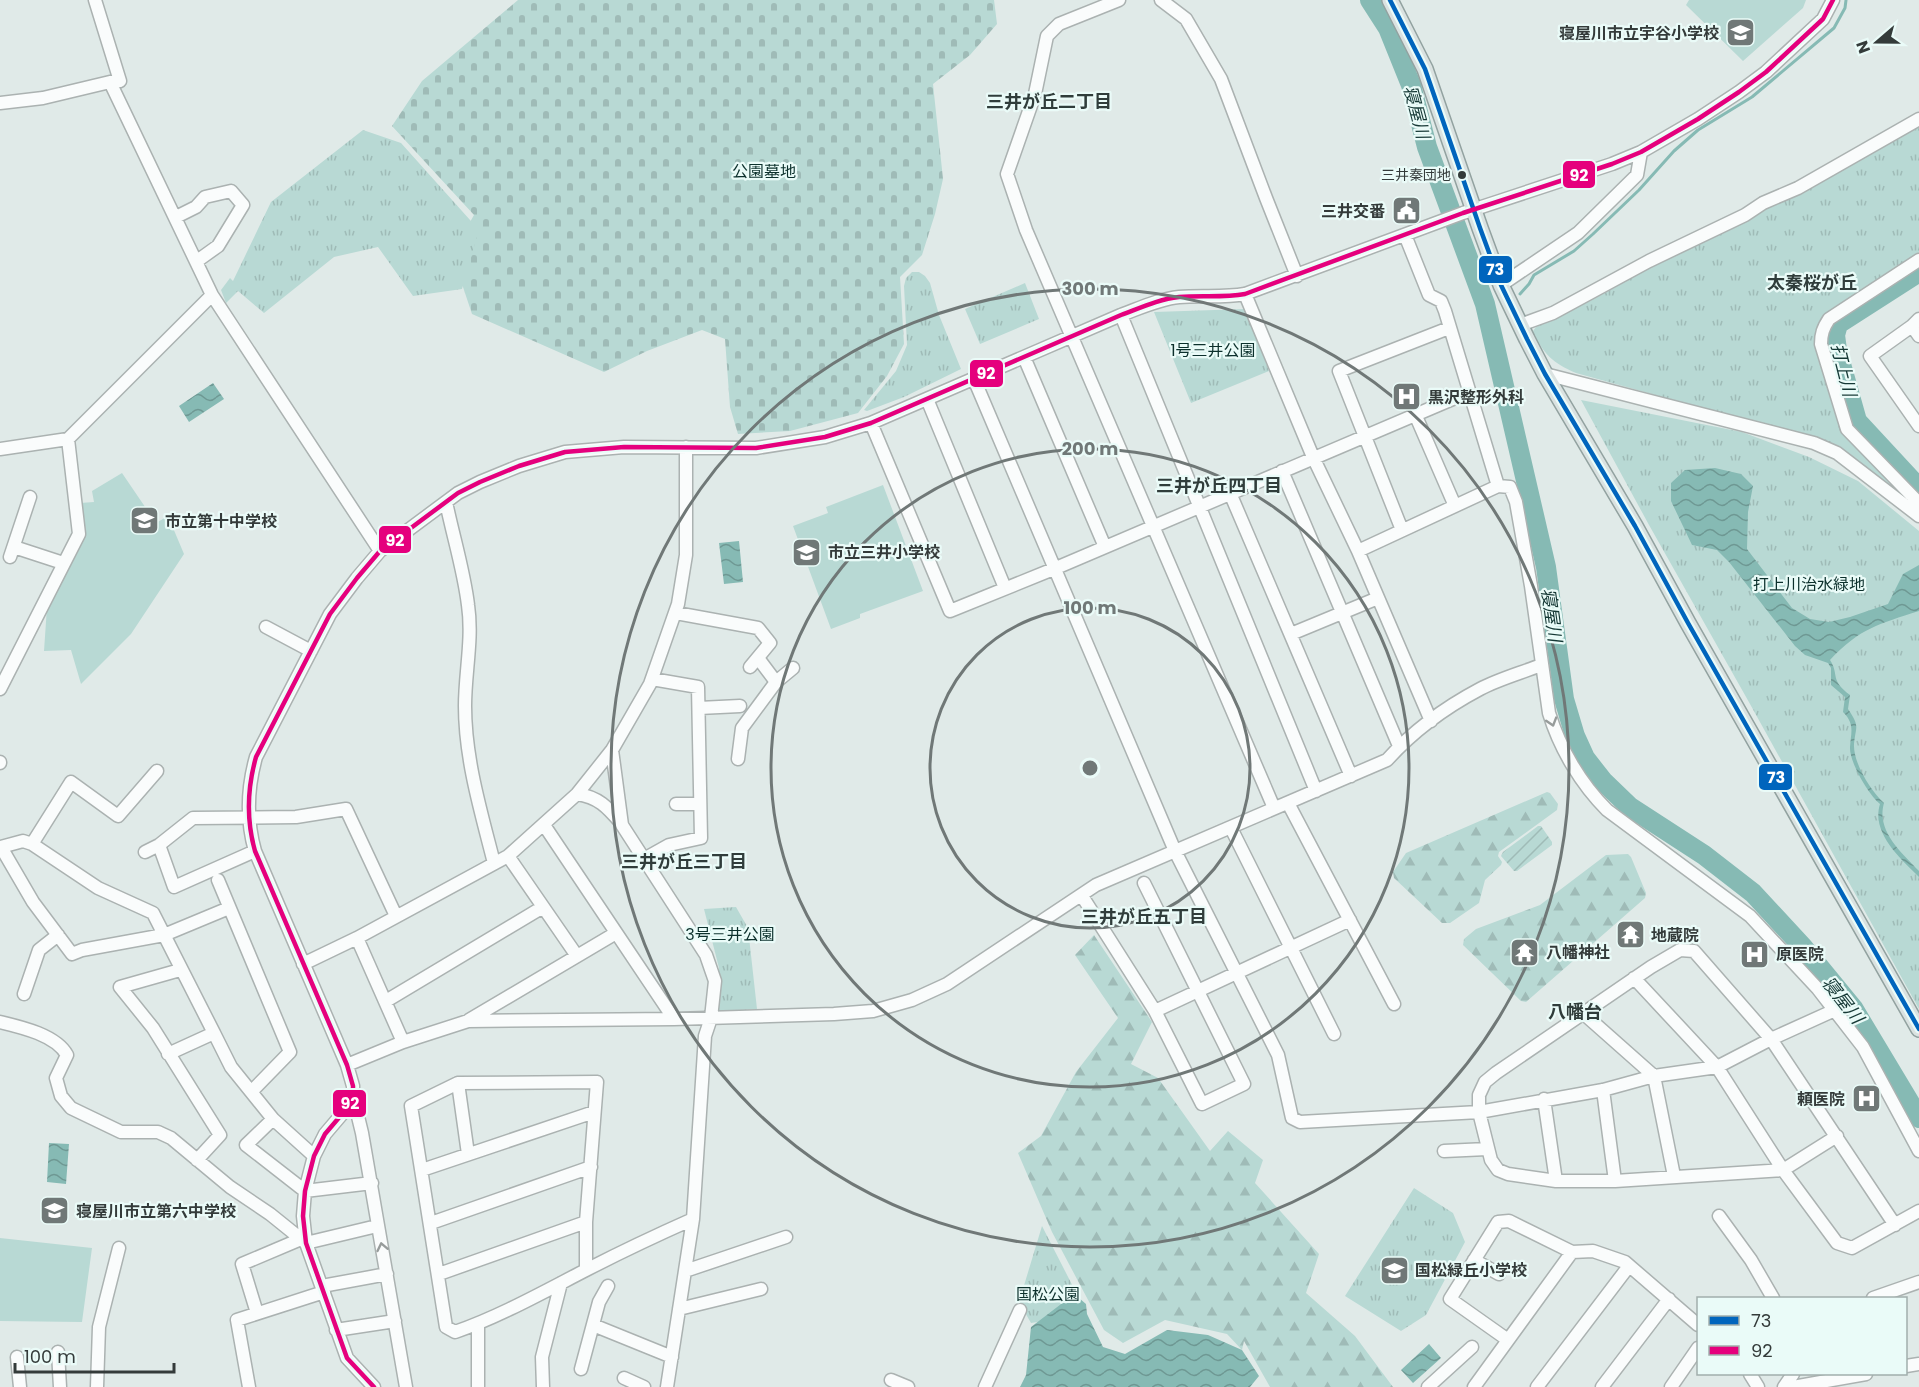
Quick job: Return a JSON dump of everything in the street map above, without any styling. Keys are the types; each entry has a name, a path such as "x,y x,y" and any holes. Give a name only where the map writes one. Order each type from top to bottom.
{"main road":[{"path":"1390,0 1425,69 1468,211 1545,374 1635,526 1919,1029"}],"street":[{"path":"0,103 43,98 120,81 95,0"},
{"path":"1119,0 1059,24 1047,36 1035,94 1007,174 1026,230 1274,808"},
{"path":"1161,0 1186,19 1221,79 1297,276"},
{"path":"406,1387 353,1086 347,1065 255,851 250,834 249,818 249,782 256,757 330,614 380,551 458,493 505,471 565,452 624,447 756,448 825,437 871,423 1071,336 1163,300 1245,294 1468,211 1612,164 1671,136 1766,72 1822,19 1833,0"},
{"path":"110,82 212,295 380,551"},
{"path":"1521,325 1553,313 1649,261 1745,215 1762,203 1798,188 1919,119"},
{"path":"1501,285 1578,233 1637,174 1641,152"},
{"path":"176,217 196,207 205,197 231,190 243,205 218,246 197,261"},
{"path":"1405,235 1430,295 1441,301 1498,486"},
{"path":"1919,260 1829,319 1821,336 1821,344 1847,429 1919,503"},
{"path":"1245,294 1313,457 1358,550 1431,721"},
{"path":"1,452 68,439 212,295"},
{"path":"1121,315 1316,791"},
{"path":"1916,327 1870,356 1919,426"},
{"path":"1402,530 1339,371 1449,328"},
{"path":"1024,357 1105,547"},
{"path":"1545,374 1814,444 1837,453 1919,516"},
{"path":"974,379 1175,851 1278,1055 1292,1118 1300,1122 1479,1112 1603,1090 1654,1076 1717,1067 1835,1010"},
{"path":"871,423 950,611 1469,392"},
{"path":"927,399 1005,588"},
{"path":"1415,414 1455,506"},
{"path":"0,689 79,534 68,439"},
{"path":"303,964 357,938 508,855 577,794 612,750 652,679 676,613 686,555 686,447"},
{"path":"1282,471 1400,746"},
{"path":"1358,550 1498,486 1510,487 1516,502 1531,586 1549,714 1554,730 1577,773 1594,797 1608,810 1750,916 1835,1010 1863,1047 1919,1151"},
{"path":"1230,493 1351,776"},
{"path":"30,497 12,552 63,563"},
{"path":"446,502 468,604 471,638 465,707 467,737 479,806 494,863"},
{"path":"1290,634 1378,598"},
{"path":"676,613 758,628 770,643 754,663 776,682"},
{"path":"266,627 311,651"},
{"path":"468,1021 674,1019 863,1012 912,1000 947,984 1096,885 1387,760 1400,746 1431,721 1480,689 1541,665"},
{"path":"738,759 742,728 776,682 793,668"},
{"path":"644,859 669,845 701,838 698,687 652,679"},
{"path":"699,708 740,706"},
{"path":"612,750 622,825"},
{"path":"32,844 70,782 118,816 157,771"},
{"path":"577,794 595,797 622,825 706,955 715,981 711,1018 705,1036 693,1219 667,1387"},
{"path":"1288,803 1394,1004"},
{"path":"676,804 700,804"},
{"path":"145,852 159,846 193,818 296,817 346,809 396,916"},
{"path":"544,825 674,1019"},
{"path":"1231,828 1334,1034"},
{"path":"229,908 164,935 82,950 72,954 33,902 0,848 23,841 32,844 98,888 153,913 164,935 180,970 231,1067 273,1119 314,1156"},
{"path":"159,846 174,886 255,851"},
{"path":"508,855 577,956"},
{"path":"218,880 290,1052 252,1091"},
{"path":"1082,896 1155,1011 1202,1104 1244,1084 1144,883"},
{"path":"386,1001 543,907"},
{"path":"1155,1011 1350,920"},
{"path":"347,1065 403,1042 468,1021 616,933"},
{"path":"24,994 39,950 58,934"},
{"path":"357,938 403,1042"},
{"path":"1837,1136 1783,1170 1616,1181 1556,1181 1508,1174 1498,1170 1487,1149 1479,1112 1479,1095 1485,1082 1634,978 1680,950 1694,951 1771,1039 1837,1136 1895,1225"},
{"path":"180,970 120,987 153,1028 220,1135 197,1160"},
{"path":"1634,978 1717,1067 1783,1170 1837,1243 1852,1248 1919,1211"},
{"path":"1584,1014 1654,1076 1674,1176"},
{"path":"0,1022 44,1037 63,1048 67,1055 56,1078 61,1096 71,1108 121,1132 158,1132 171,1138 304,1241"},
{"path":"168,1054 213,1033"},
{"path":"586,1270 586,1222 597,1082 458,1083 411,1106 446,1327 455,1332 478,1324 561,1283 637,1244 693,1219"},
{"path":"458,1083 468,1154"},
{"path":"1603,1090 1616,1181"},
{"path":"353,1096 348,1107 325,1134 314,1156 305,1191 304,1241 347,1358 374,1387"},
{"path":"1544,1100 1556,1181"},
{"path":"422,1170 594,1112"},
{"path":"273,1119 246,1145 305,1191 372,1184"},
{"path":"1444,1151 1487,1149"},
{"path":"431,1223 591,1167"},
{"path":"1719,1216 1751,1260 1772,1297"},
{"path":"1508,1340 1450,1299 1498,1222 1509,1221 1572,1252 1593,1251 1624,1262 1697,1324"},
{"path":"439,1274 586,1222"},
{"path":"257,1313 242,1264 304,1241 377,1226"},
{"path":"685,1271 786,1237"},
{"path":"97,1387 99,1327 119,1248"},
{"path":"1473,1387 1572,1252"},
{"path":"1474,1260 1499,1274"},
{"path":"1537,1387 1629,1266"},
{"path":"249,1387 237,1320 323,1289 387,1274"},
{"path":"1878,1297 1919,1282"},
{"path":"543,1387 542,1357 561,1283"},
{"path":"581,1369 599,1302 608,1286"},
{"path":"679,1310 761,1289"},
{"path":"1602,1387 1669,1299"},
{"path":"985,1387 1020,1310"},
{"path":"336,1330 395,1321"},
{"path":"478,1324 478,1387"},
{"path":"593,1325 672,1357"},
{"path":"1428,1387 1472,1347"},
{"path":"1671,1387 1697,1349"},
{"path":"58,1352 60,1387"},
{"path":"17,1357 20,1387"},
{"path":"1793,1387 1860,1375"},
{"path":"624,1378 644,1387"},
{"path":"891,1380 908,1387"}],"green space":[{"name":"公園墓地","path":"518,0 994,0 997,24 970,55 933,84 943,179 922,255 900,277 904,344 887,376 858,413 790,431 738,434 730,407 725,339 702,330 647,351 604,372 472,314 452,254 474,215 392,126 422,81"},
{"path":"1689,0 1806,0 1803,8 1743,61 1686,5"},
{"path":"1919,123 1919,255 1911,258 1820,322 1815,332 1815,339 1844,434 1906,492 1919,510 1845,451 1829,443 1576,373 1555,361 1541,346 1533,331 1536,327 1604,294 1643,270"},
{"path":"363,130 401,143 479,230 462,289 413,296 378,247 334,257 264,313 238,291 226,303 221,290 230,278 233,281 271,202"},
{"path":"912,272 919,272 930,283 939,315 961,369 904,397 867,411 864,410 896,371 907,345 904,286 906,278"},
{"path":"1025,283 1039,319 980,344 965,309"},
{"name":"1号三井公園","path":"1245,309 1269,371 1191,403 1154,312"},
{"name":"打上川治水緑地","path":"1581,400 1742,432 1809,457 1858,481 1919,531 1919,1009 1649,525"},
{"path":"122,473 156,523 168,516 184,554 131,634 81,684 71,650 44,651 47,607 84,539 80,503 94,502 92,491"},
{"path":"883,485 923,591 860,614 860,618 831,629 793,526 828,513 826,507"},
{"path":"1547,792 1558,804 1557,810 1499,852 1501,865 1485,880 1479,903 1450,923 1442,923 1394,878 1393,872 1406,853"},
{"path":"1541,826 1552,845 1514,871 1501,856 1503,852"},
{"path":"1628,854 1646,893 1645,898 1526,1002 1521,1001 1463,945 1464,939 1476,929 1540,905 1606,855"},
{"name":"3号三井公園","path":"736,907 748,928 757,1009 719,1012 719,968 704,909"},
{"path":"1094,935 1152,1022 1131,1064 1158,1078 1210,1151 1228,1131 1263,1160 1255,1183 1319,1254 1306,1293 1355,1336 1393,1387 1270,1387 1244,1341 1242,1350 1227,1334 1165,1320 1123,1343 1104,1330 1052,1232 1018,1153 1041,1136 1076,1072 1118,1018 1075,955"},
{"path":"1414,1188 1453,1213 1465,1242 1426,1315 1401,1331 1345,1296"},
{"name":"国松公園","path":"1042,1226 1087,1314 1031,1323 1019,1302"},
{"path":"0,1238 92,1248 82,1322 0,1321"}],"water":[{"path":"213,383 224,399 189,422 179,406"},
{"path":"1715,468 1741,474 1753,486 1748,512 1747,549 1792,608 1810,619 1829,622 1888,604 1903,574 1919,565 1919,611 1871,628 1851,641 1830,660 1839,685 1850,695 1848,709 1856,723 1854,751 1856,760 1869,784 1884,803 1882,813 1887,832 1898,849 1919,871 1919,877 1896,853 1883,835 1878,815 1880,804 1865,786 1853,761 1850,747 1851,724 1843,712 1845,697 1831,685 1831,668 1828,663 1805,655 1795,646 1717,550 1692,545 1671,501 1671,483 1685,470"},
{"path":"739,541 743,582 724,584 719,543"},
{"path":"49,1143 69,1144 66,1184 47,1182"},
{"path":"1069,1298 1079,1298 1086,1304 1087,1314 1103,1347 1125,1354 1167,1330 1208,1335 1242,1350 1259,1376 1250,1387 1020,1387 1026,1375 1031,1327"},
{"path":"1429,1344 1441,1358 1413,1383 1401,1370"}],"waterway":[{"name":"寝屋川","path":"1370,0 1388,28 1411,85 1427,147 1485,304 1546,567 1564,699 1575,736 1585,758 1603,781 1630,807 1704,855 1753,893 1803,947 1853,1008 1919,1118"},
{"path":"1520,294 1534,275 1574,251 1593,234 1639,190 1674,151 1698,130 1752,97 1834,28 1845,8 1846,0"},
{"name":"打上川","path":"1919,272 1838,324 1835,335 1857,421 1919,488"}],"transit line":[{"name":"73","path":"1390,0 1425,69 1501,285 1527,339 1919,1029"},
{"name":"92","path":"374,1387 347,1358 306,1243 303,1216 305,1191 314,1156 325,1134 348,1107 353,1096 353,1086 347,1065 255,851 250,827 249,804 256,757 330,614 380,551 458,493 519,466 565,452 624,447 756,448 825,437 871,423 1150,304 1179,297 1245,294 1463,213 1612,164 1641,152 1698,119 1766,72 1823,19 1833,0"}],"place":[{"name":"寝屋川市立宇谷小学校","path":"1740,33"},
{"name":"三井秦団地","path":"1462,175"},
{"name":"三井交番","path":"1406,211"},
{"name":"黒沢整形外科","path":"1407,397"},
{"name":"市立第十中学校","path":"144,521"},
{"name":"市立三井小学校","path":"807,552"},
{"name":"地蔵院","path":"1630,935"},
{"name":"八幡神社","path":"1525,952"},
{"name":"原医院","path":"1755,954"},
{"name":"頼医院","path":"1866,1099"},
{"name":"寝屋川市立第六中学校","path":"55,1211"},
{"name":"国松緑丘小学校","path":"1394,1270"}],"district":[{"name":"三井が丘二丁目","path":"1049,101"},
{"name":"太秦桜が丘","path":"1812,282"},
{"name":"三井が丘四丁目","path":"1219,485"},
{"name":"三井が丘三丁目","path":"684,861"},
{"name":"三井が丘五丁目","path":"1144,916"},
{"name":"八幡台","path":"1575,1011"}]}
